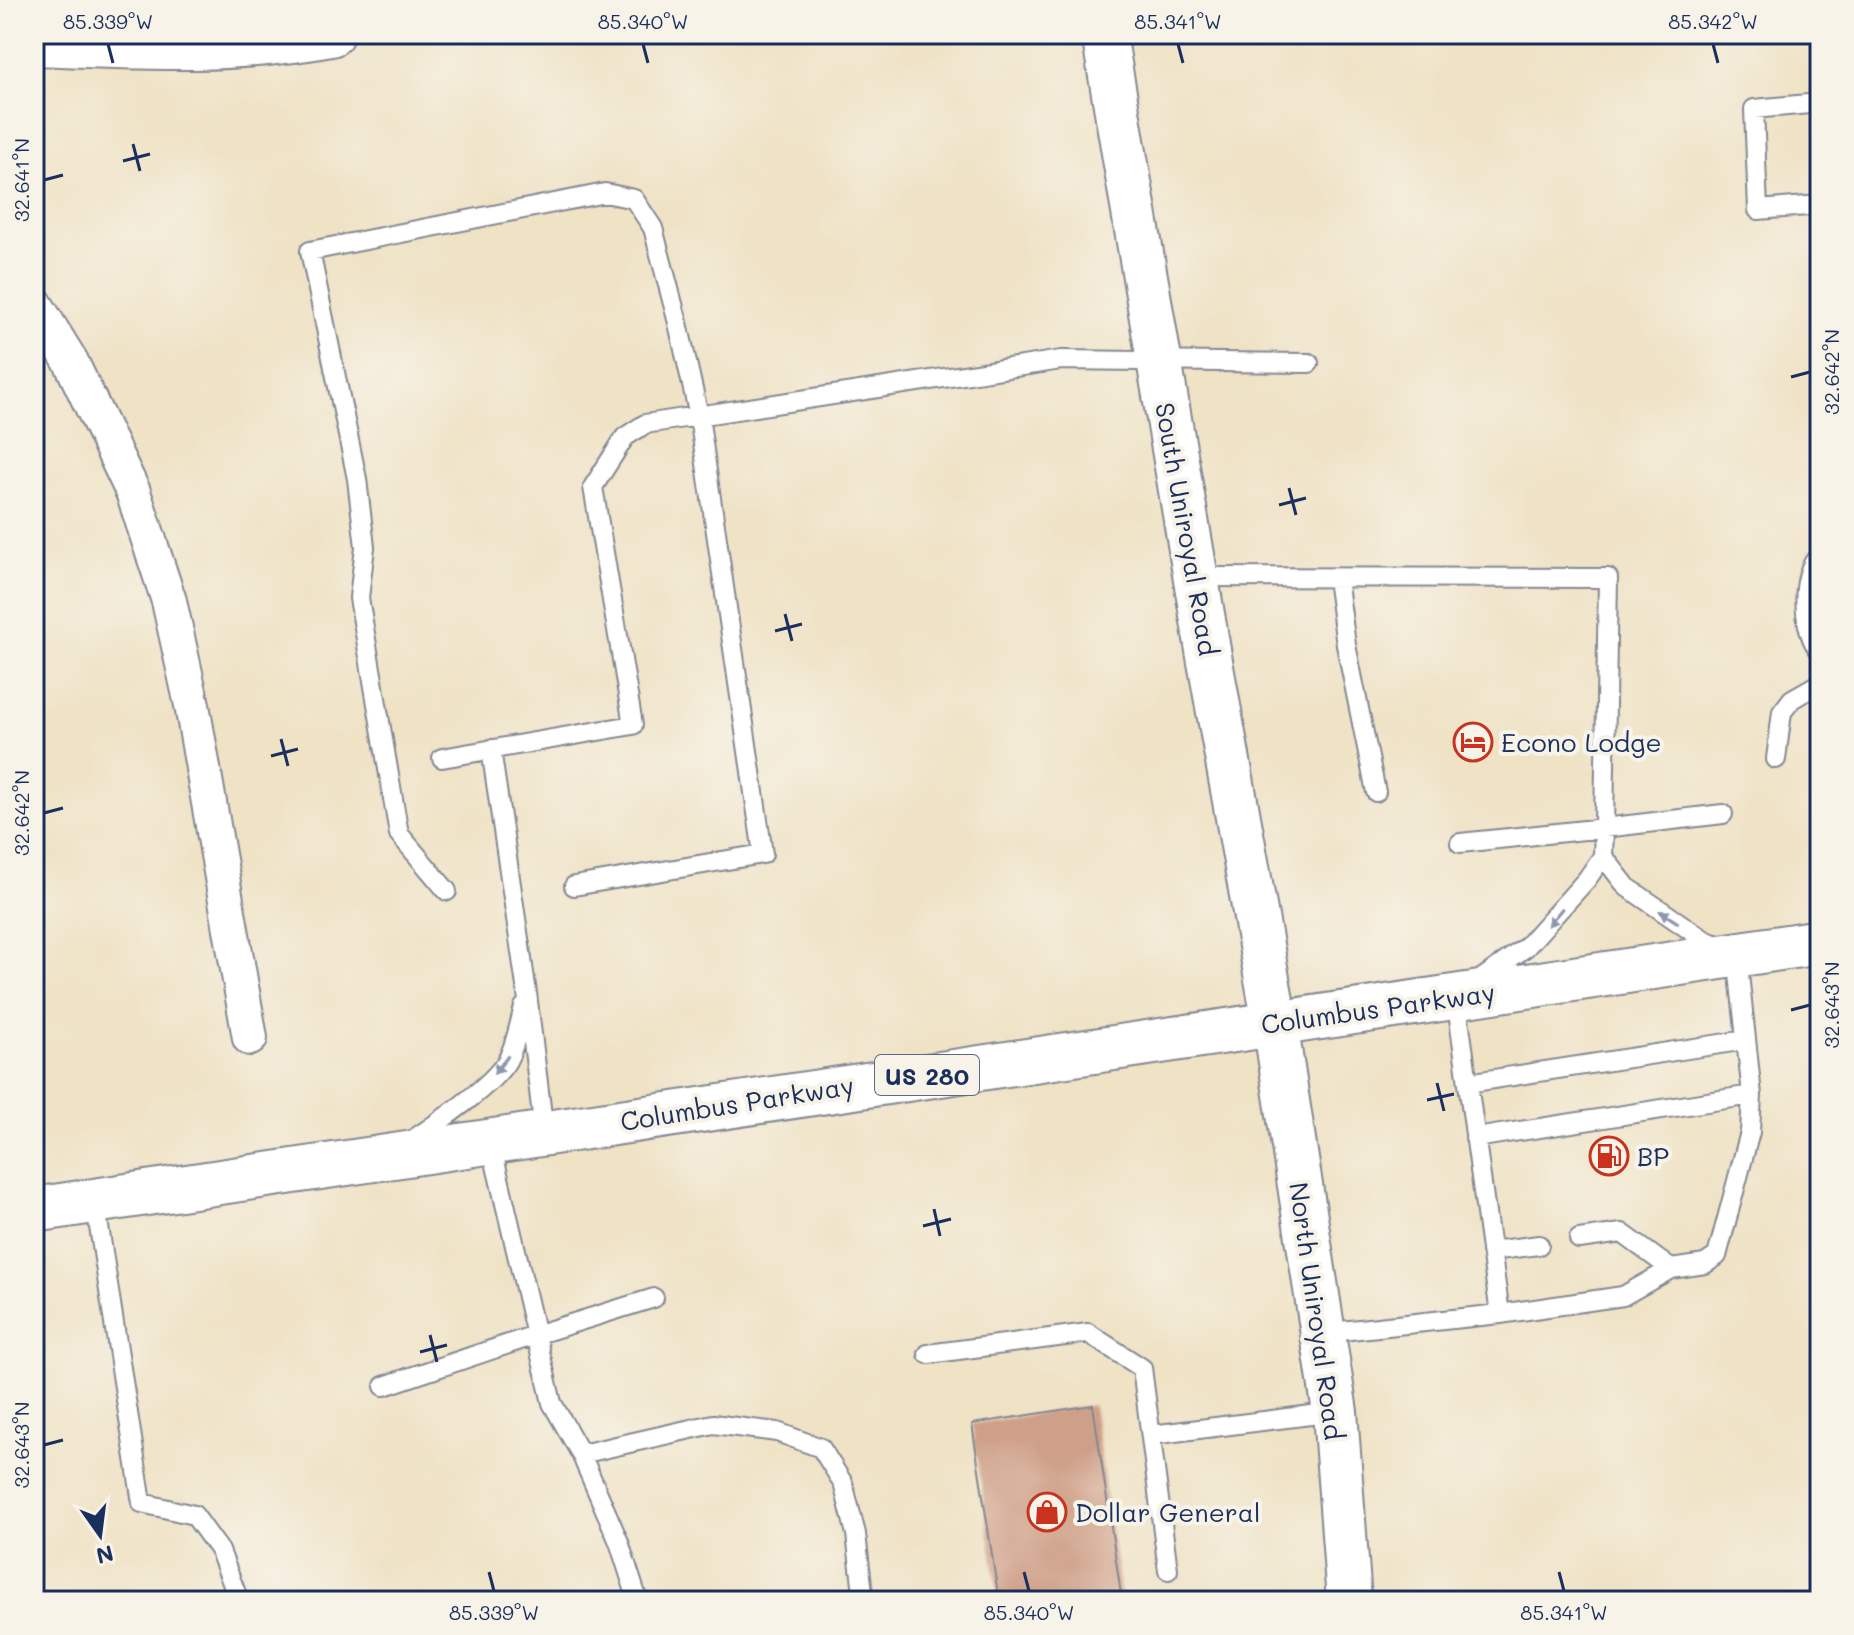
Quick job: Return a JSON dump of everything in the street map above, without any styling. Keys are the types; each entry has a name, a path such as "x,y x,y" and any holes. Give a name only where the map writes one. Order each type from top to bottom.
{"main road":[{"path":"34,43 177,47 296,41 331,34"},
{"name":"South Uniroyal Road","path":"1104,34 1275,1023"},
{"name":"Columbus Parkway","path":"34,1210 1820,942"},
{"name":"North Uniroyal Road","path":"1275,1023 1335,1412 1349,1601"}],"street":[{"path":"34,302 71,362 133,492 169,601 192,705 250,1038"}],"lane":[{"path":"1820,103 1754,109 1758,210 1820,205"},
{"path":"447,891 399,834 359,598 365,547 357,479 310,251 605,193 634,199 653,228 699,416 763,854 574,886"},
{"path":"442,758 633,725 593,487 625,437 645,424 1061,360 1309,363"},
{"path":"1820,555 1812,562 1806,583 1806,619 1815,646 1820,651"},
{"path":"1196,577 1608,578 1603,856 1587,879 1526,947 1455,997 1500,1314"},
{"path":"1337,578 1346,645 1376,792"},
{"path":"1776,759 1782,712 1792,699 1820,683"},
{"path":"491,749 544,1132"},
{"path":"1460,843 1723,814"},
{"path":"1322,1333 1500,1314 1623,1296 1671,1269 1705,1264 1717,1256 1750,1132 1752,1095 1737,955 1703,939 1627,887 1603,856"},
{"path":"390,1157 456,1109 506,1063 517,1039 527,993"},
{"path":"1468,1083 1746,1040"},
{"path":"1475,1138 1752,1095"},
{"path":"490,1140 552,1403 581,1454 619,1542 638,1601"},
{"path":"95,1201 142,1503 194,1515 220,1551 239,1601"},
{"path":"1579,1239 1622,1233 1671,1269"},
{"path":"1491,1251 1539,1245"},
{"path":"384,1386 654,1298"},
{"path":"928,1354 1088,1333 1142,1368 1168,1570"},
{"path":"1151,1435 1335,1412"},
{"path":"581,1454 713,1424 777,1432 821,1448 843,1483 856,1534 864,1601"}],"building":[{"name":"Dollar General","path":"1093,1405 1122,1601 999,1601 972,1424"}],"place":[{"name":"Econo Lodge","path":"1473,742"},
{"name":"BP","path":"1609,1156"},
{"name":"Dollar General","path":"1047,1512"}]}
